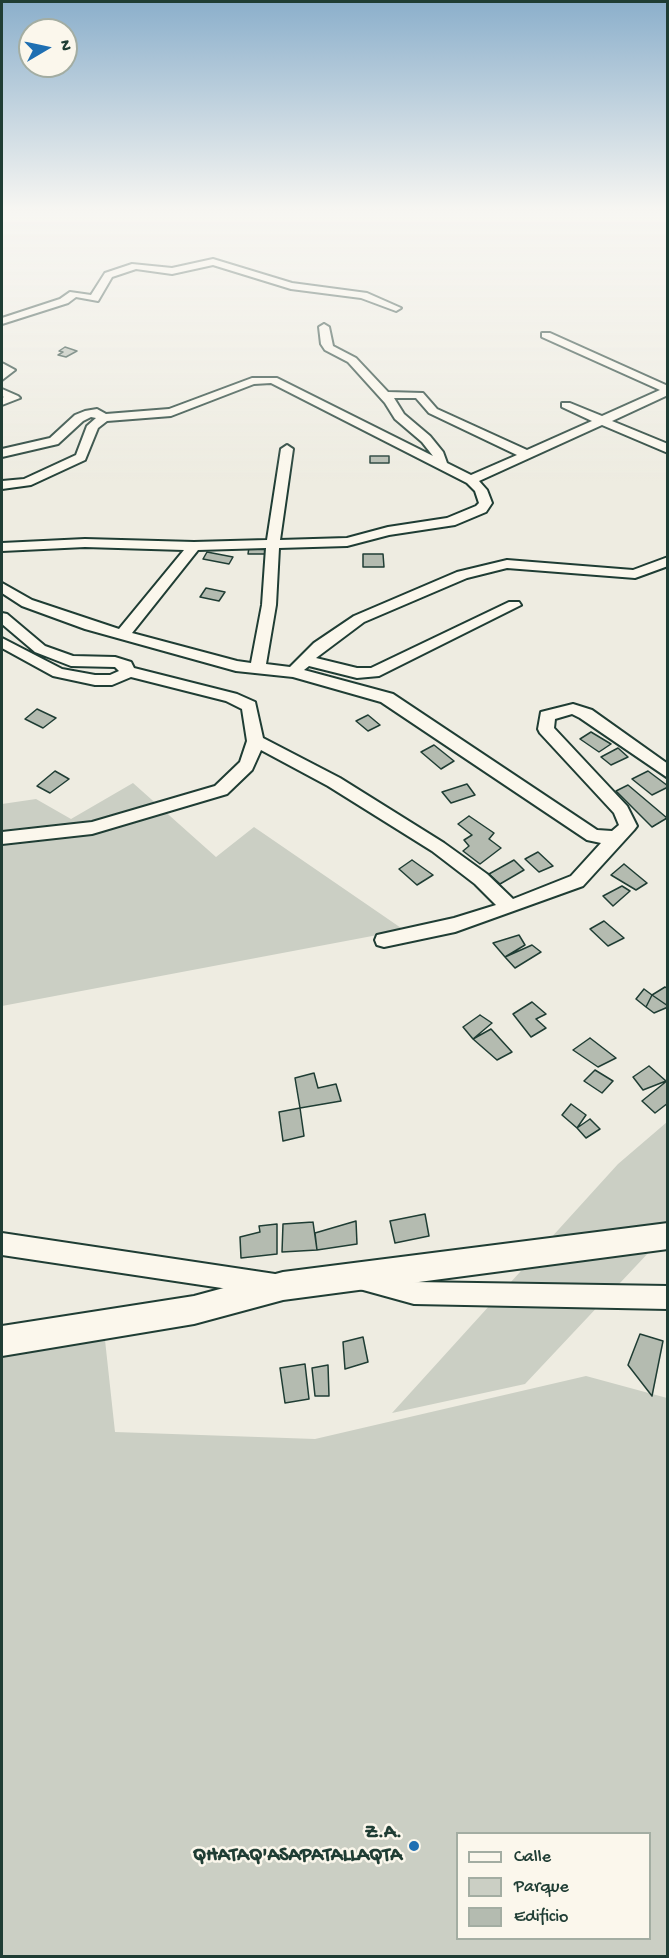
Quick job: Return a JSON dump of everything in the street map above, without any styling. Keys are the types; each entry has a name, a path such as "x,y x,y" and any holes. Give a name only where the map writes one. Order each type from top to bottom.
{"street":[{"path":"2,321 60,302"},
{"path":"382,302 396,308"},
{"path":"324,327 326,344 329,348 352,360 385,395 399,416 426,438 439,455 441,467"},
{"path":"546,335 668,390"},
{"path":"2,366 9,370 2,377"},
{"path":"2,485 27,482 81,458 93,426 104,418 171,412 252,381 273,380 441,467 471,480 481,490 486,503 481,509 450,522 388,531 347,542 194,546 85,543 2,547"},
{"path":"471,480 605,421 668,390"},
{"path":"2,392 14,398 2,402"},
{"path":"385,395 419,395 433,411 527,455"},
{"path":"566,405 668,449"},
{"path":"2,453 54,441 79,418 89,413 97,413 104,418"},
{"path":"258,667 269,605 273,543 287,449"},
{"path":"122,635 194,546"},
{"path":"299,666 319,646 359,619 462,575 507,564 635,574 668,561"},
{"path":"2,587 27,603 64,618 236,666 299,666 357,673 374,673 514,605"},
{"path":"2,617 40,649 71,661 116,662 126,665 127,671 123,676 104,680 58,673 2,642"},
{"path":"299,666 387,698 593,836 616,838"},
{"path":"2,838 92,828 221,789 246,766 252,757 255,741 249,706 231,696 127,671"},
{"path":"384,940 454,925 510,907 577,881 628,826 621,810 546,729 547,716 573,709 586,714 668,773"},
{"path":"255,741 281,752 334,782 438,848 481,879 510,907"},
{"path":"2,1341 194,1310 283,1286 668,1236"},
{"path":"2,1244 283,1286"},
{"path":"352,1277 414,1293 668,1298"}],"green space":[{"path":"133,783 216,857 254,827 404,930 2,1006 2,804 36,799 71,819"},
{"path":"667,1122 667,1233 525,1384 392,1413 618,1164"},
{"path":"2,1336 105,1340 115,1432 315,1439 586,1376 667,1398 667,1956 2,1956"}],"building":[{"path":"65,347 77,351 66,357 58,355 63,352 59,351"},
{"path":"370,456 389,456 389,463 370,463"},
{"path":"249,547 265,547 265,554 248,554"},
{"path":"207,552 233,557 229,564 203,559"},
{"path":"363,554 383,554 384,567 363,567"},
{"path":"206,588 225,592 219,601 200,597"},
{"path":"37,709 56,718 43,728 25,719"},
{"path":"368,715 380,725 368,731 356,721"},
{"path":"591,732 611,744 599,752 580,739"},
{"path":"434,745 454,761 441,769 421,752"},
{"path":"618,748 628,757 611,765 601,757"},
{"path":"55,771 69,779 50,793 37,786"},
{"path":"648,771 668,787 652,795 632,779"},
{"path":"467,784 475,795 451,803 442,792"},
{"path":"628,785 667,818 652,827 616,791"},
{"path":"469,816 494,833 489,839 501,848 480,864 463,851 469,846 464,840 472,835 458,824"},
{"path":"538,852 553,866 539,872 525,859"},
{"path":"412,860 433,875 417,885 399,869"},
{"path":"514,860 524,870 500,884 489,874"},
{"path":"624,864 647,883 636,890 611,875"},
{"path":"622,886 630,891 613,906 603,896"},
{"path":"604,921 624,938 608,946 590,929"},
{"path":"519,935 525,945 505,957 493,943"},
{"path":"532,945 541,952 515,968 505,957"},
{"path":"665,987 668,989 668,1006 652,995"},
{"path":"644,989 652,995 646,1007 636,999"},
{"path":"652,995 668,1007 654,1013 646,1007"},
{"path":"532,1002 546,1014 536,1019 546,1028 531,1037 513,1014"},
{"path":"480,1015 492,1023 473,1039 463,1027"},
{"path":"491,1029 512,1052 497,1060 473,1039"},
{"path":"590,1038 616,1058 598,1067 573,1050"},
{"path":"649,1066 666,1081 643,1090 633,1077"},
{"path":"595,1070 613,1081 602,1093 584,1081"},
{"path":"314,1073 318,1088 336,1084 341,1101 300,1108 295,1078"},
{"path":"668,1080 668,1103 655,1113 642,1101"},
{"path":"571,1104 586,1115 577,1128 562,1115"},
{"path":"300,1108 304,1136 283,1141 279,1112"},
{"path":"590,1119 600,1129 586,1138 577,1128"},
{"path":"425,1214 429,1236 395,1243 390,1221"},
{"path":"356,1221 357,1244 317,1250 315,1233"},
{"path":"313,1222 317,1250 282,1252 283,1224"},
{"path":"277,1224 277,1254 241,1258 240,1237 260,1232 259,1226"},
{"path":"640,1334 663,1341 652,1396 628,1365"},
{"path":"363,1337 368,1362 345,1369 343,1342"},
{"path":"305,1364 309,1399 285,1403 280,1368"},
{"path":"328,1365 329,1396 315,1396 312,1368"}],"place":[{"name":"Z.A. QHATAQ'ASAPATALLAQTA","path":"414,1846"}]}
